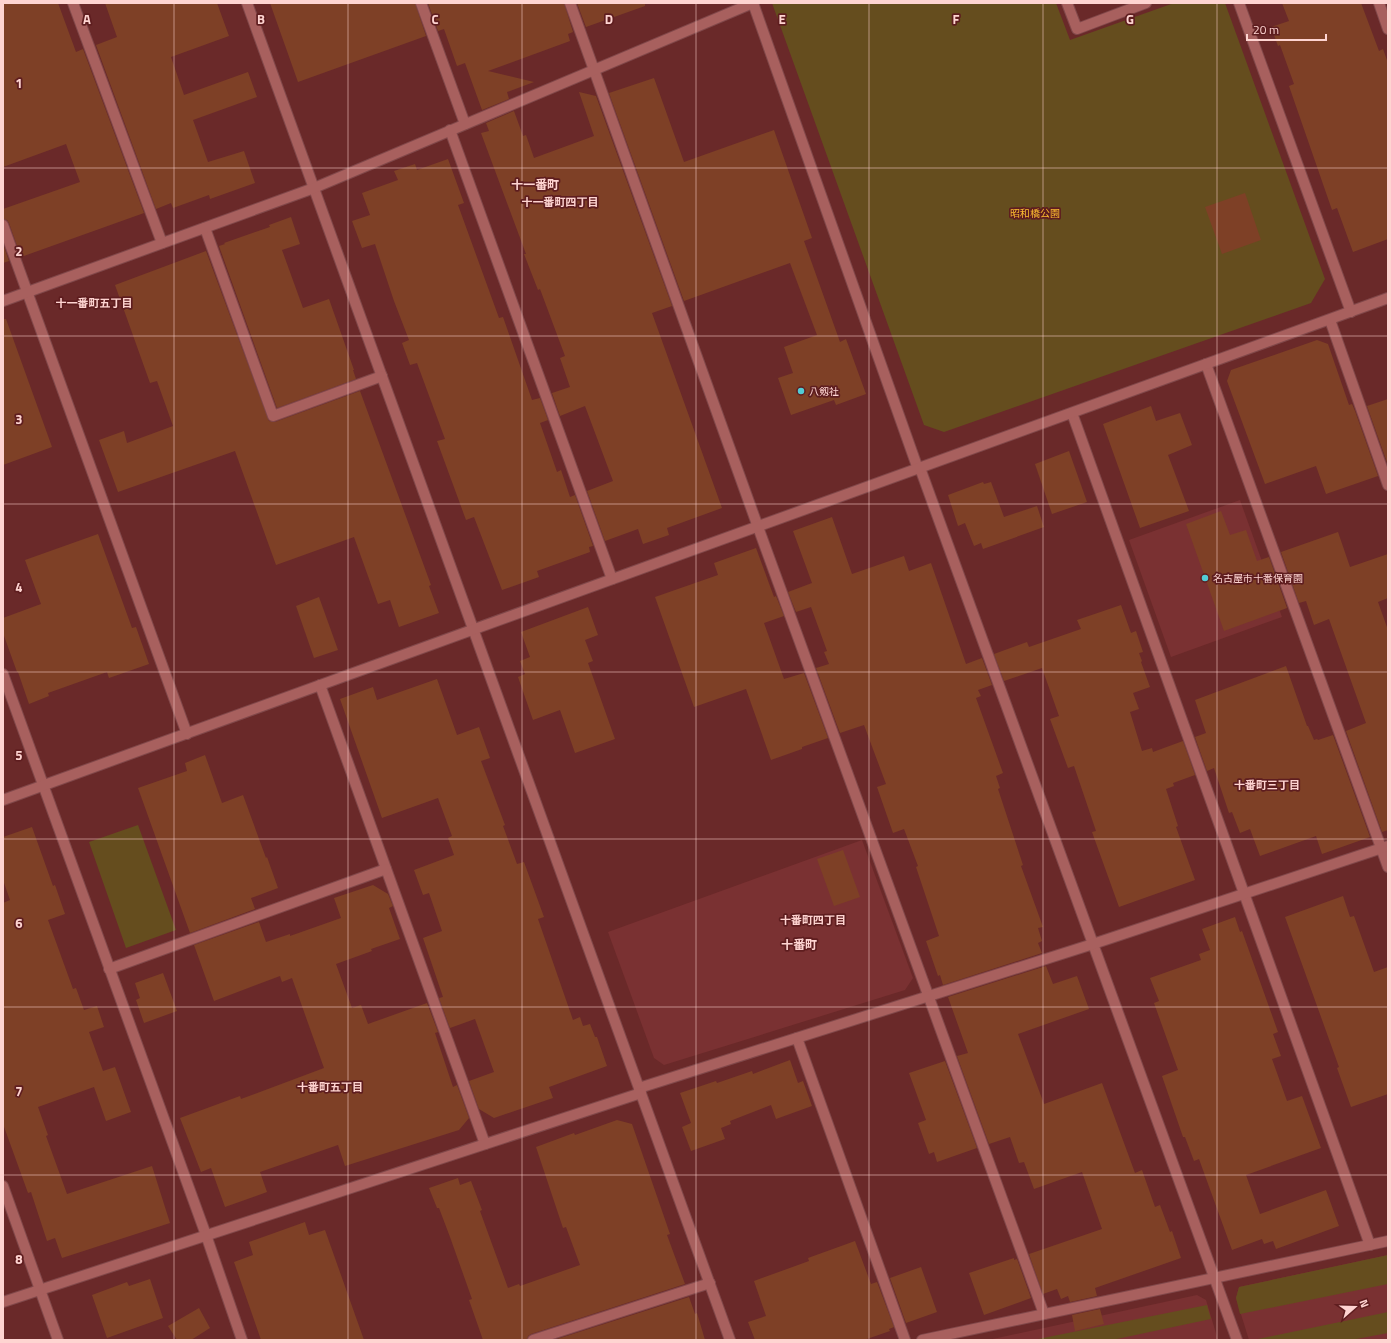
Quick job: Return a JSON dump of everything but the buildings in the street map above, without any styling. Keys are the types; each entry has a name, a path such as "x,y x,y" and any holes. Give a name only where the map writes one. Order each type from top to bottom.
{"street":[{"path":"73,3 162,243"},
{"path":"247,3 730,1340"},
{"path":"422,3 465,124"},
{"path":"570,3 758,527 1044,1314"},
{"path":"3,301 314,188 753,3 919,468 1237,1340"},
{"path":"1067,3 1077,29 1146,3"},
{"path":"1239,3 1351,312"},
{"path":"1379,3 1388,29"},
{"path":"450,130 612,579"},
{"path":"3,226 187,734"},
{"path":"204,228 273,416 382,376"},
{"path":"3,800 1388,298"},
{"path":"1330,320 1388,485"},
{"path":"1206,364 1385,847 1388,867"},
{"path":"1072,413 1370,1244"},
{"path":"3,674 206,1235 242,1340"},
{"path":"320,685 485,1144"},
{"path":"3,1302 485,1144 797,1038 1093,944 1385,847"},
{"path":"109,969 386,869"},
{"path":"797,1038 905,1340"},
{"path":"3,1186 58,1340"},
{"path":"922,1340 1388,1241"},
{"path":"533,1340 710,1282"}],"shaded area":[{"name":"名古屋市十番保育園","path":"1240,500 1282,617 1171,657 1129,540"},
{"path":"862,840 913,978 905,990 664,1065 654,1058 608,932"},
{"path":"1388,1255 1388,1340 1249,1340 1236,1298 1239,1287"},
{"path":"1197,1295 1206,1300 1218,1340 988,1340"}],"green space":[{"name":"昭和橋公園","path":"772,3 1056,3 1070,40 1174,3 1225,3 1325,279 1311,303 944,432 924,425"},
{"path":"138,825 176,930 126,948 89,842"},
{"path":"1388,1255 1388,1284 1240,1314 1236,1298 1239,1287"},
{"path":"1207,1305 1211,1319 1112,1340 1033,1340"},
{"path":"1388,1312 1388,1333 1351,1340 1253,1340"}],"place":[{"name":"八剱社","path":"801,391"},
{"name":"名古屋市十番保育園","path":"1205,578"}],"district":[{"name":"十一番町","path":"535,184"},
{"name":"十一番町四丁目","path":"560,202"},
{"name":"十一番町五丁目","path":"94,303"},
{"name":"十番町三丁目","path":"1267,785"},
{"name":"十番町四丁目","path":"813,920"},
{"name":"十番町","path":"799,944"},
{"name":"十番町五丁目","path":"330,1087"}]}
